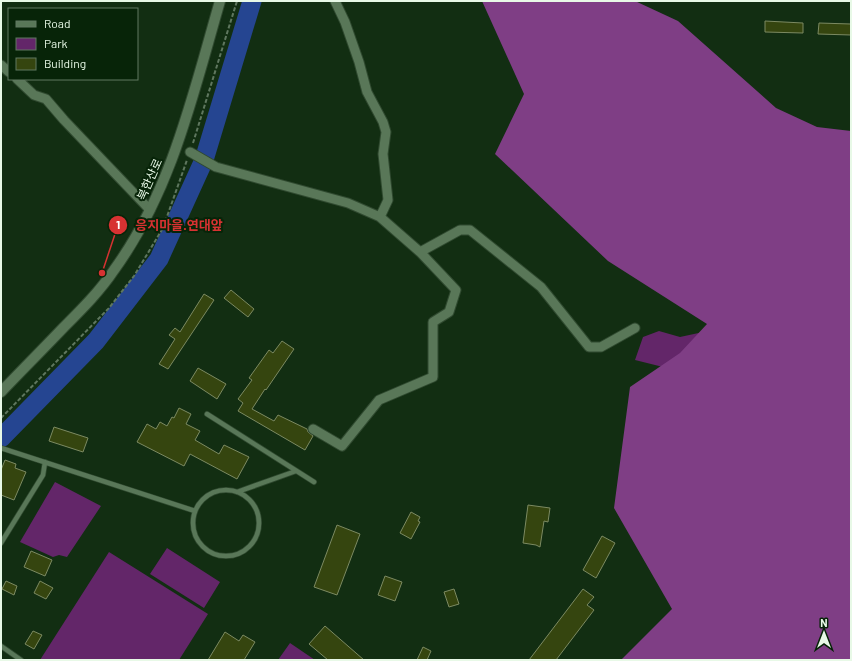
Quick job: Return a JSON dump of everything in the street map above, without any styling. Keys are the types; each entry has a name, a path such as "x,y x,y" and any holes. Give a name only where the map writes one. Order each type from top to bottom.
{"street":[{"name":"북한산로","path":"1,392 103,285 115,269 159,194 186,121 220,1"},
{"path":"335,1 345,22 359,62 367,92 383,122 386,132 383,154 388,200 380,217"},
{"path":"18,80 34,95 46,99 64,120 150,210"},
{"path":"190,152 216,167 348,203 380,217 420,252 456,290 449,312 433,322 433,376 379,400 342,446 313,429"},
{"path":"420,252 460,230 470,230 541,287 589,347 601,346 635,328"}],"lane":[{"path":"206,414 314,482"},
{"path":"1,448 195,511"},
{"path":"1,543 43,475 45,462"},
{"path":"237,492 296,471"},
{"path":"227,490 237,492 252,504 257,512 259,522 258,532 254,541 238,554 227,556 216,555 199,543 194,533 192,522 195,511 200,502 208,495 217,491 227,490"},
{"path":"1,646 21,660"}],"green space":[{"path":"717,329 667,368 635,360 643,337 659,331 680,337"},
{"path":"55,482 101,506 67,557 59,555 53,557 20,542"},
{"path":"167,548 220,582 204,608 150,574"},
{"path":"109,552 208,614 179,660 40,660"},
{"path":"290,643 315,660 278,660"}],"shaded area":[{"path":"482,1 635,1 678,21 776,108 817,127 851,131 851,660 621,660 672,609 614,508 630,387 680,353 707,324 608,261 495,154 524,94"}],"building":[{"path":"765,21 803,23 803,33 765,32"},
{"path":"819,23 851,24 851,35 818,34"},
{"path":"231,290 254,309 248,317 224,298"},
{"path":"204,294 214,300 168,369 159,364 175,339 169,335 175,328 180,332"},
{"path":"282,341 294,349 252,409 274,421 278,415 307,429 313,436 305,450 238,411 243,403 238,399 252,380 249,378 269,350 273,353"},
{"path":"198,368 226,384 217,399 190,381"},
{"path":"179,408 191,414 186,424 200,431 195,440 219,454 224,445 249,457 237,479 190,454 184,466 137,442 147,424 156,429 160,422 167,426 172,417 174,418"},
{"path":"54,427 88,438 83,452 49,441"},
{"path":"5,460 16,464 15,468 26,472 14,500 1,495 1,470"},
{"path":"528,505 550,508 548,522 544,521 540,547 523,543"},
{"path":"411,512 420,517 418,521 420,522 411,539 400,533"},
{"path":"337,525 360,534 337,595 314,587"},
{"path":"602,536 615,543 596,578 583,570"},
{"path":"31,551 52,560 45,576 24,567"},
{"path":"385,576 402,582 395,601 378,595"},
{"path":"6,581 17,586 14,595 2,589"},
{"path":"40,581 53,588 46,599 34,593"},
{"path":"454,589 459,604 449,607 444,592"},
{"path":"583,589 594,597 587,605 594,610 556,660 529,660"},
{"path":"325,626 364,660 328,660 309,644"},
{"path":"33,631 42,635 34,649 25,644"},
{"path":"225,632 239,641 243,635 255,642 244,660 208,660"},
{"path":"423,647 431,651 427,660 417,660"}],"waterway":[{"path":"1,438 96,341 159,259 204,160 252,1"}],"place":[{"name":"응지마을.연대앞","path":"102,273"}]}
